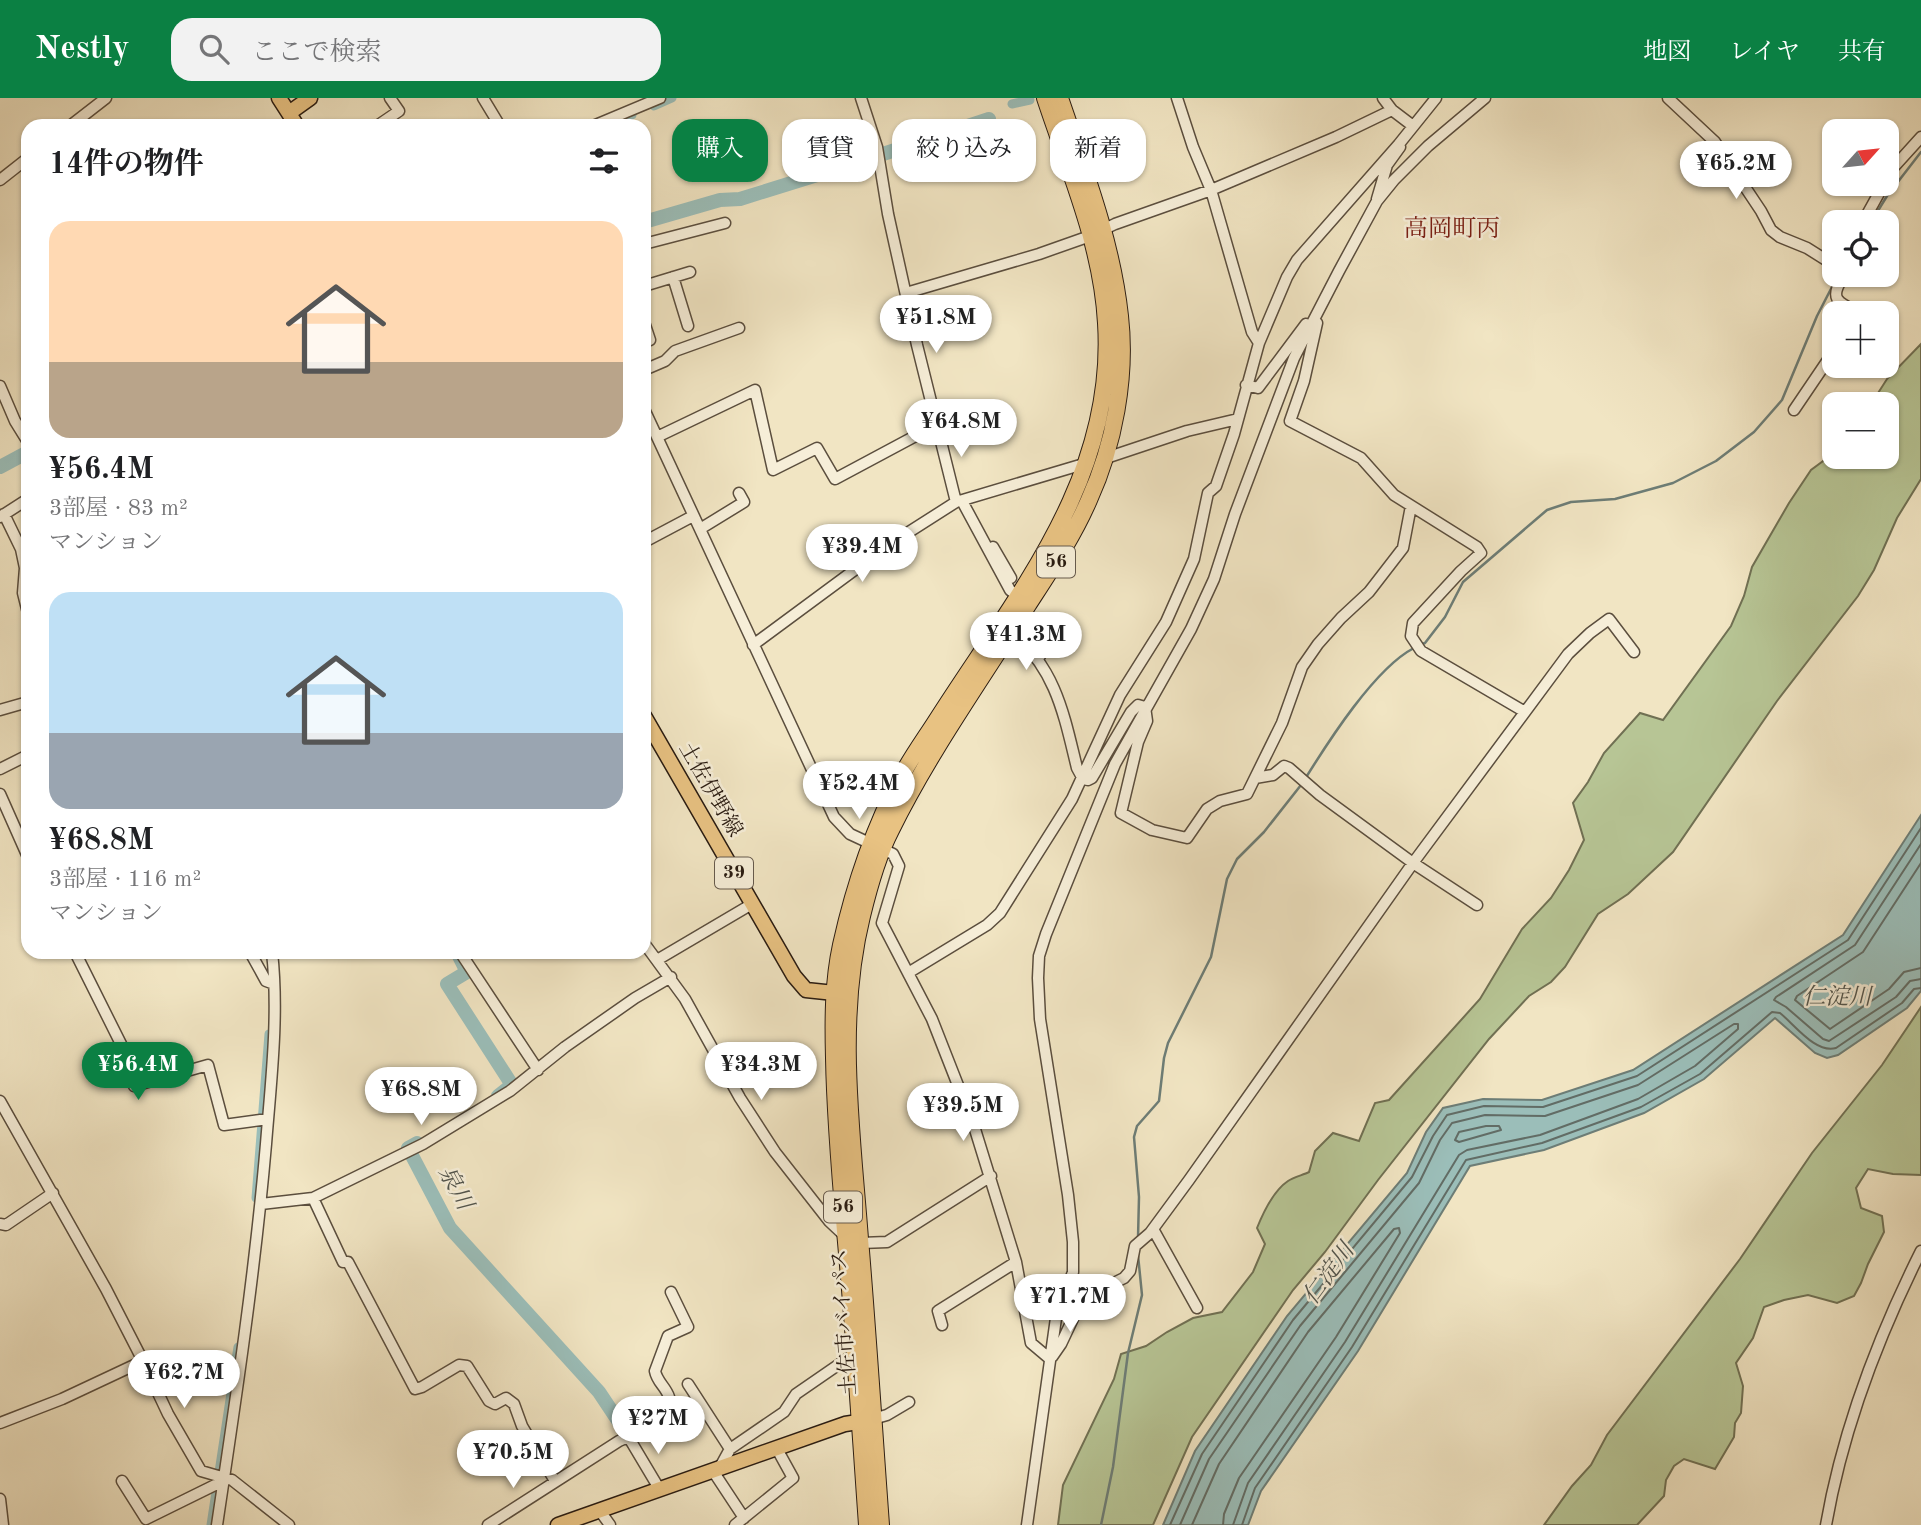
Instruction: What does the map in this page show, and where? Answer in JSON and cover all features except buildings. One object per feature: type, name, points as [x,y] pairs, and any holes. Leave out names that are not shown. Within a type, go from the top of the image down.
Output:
[{"type":"highway","name":"土佐市バイパス","points":[[1045,98],[1096,232]]},
{"type":"highway","name":"土佐市バイパス","points":[[877,845],[917,781],[1020,632],[1090,499],[1103,402],[1106,322],[1096,232],[1060,98]]},
{"type":"highway","name":"土佐市バイパス","points":[[881,1525],[854,1354],[835,1093],[843,937],[903,773],[1053,538],[1096,461]]},
{"type":"highway","name":"土佐市バイパス","points":[[842,993],[861,1243],[867,1525]]},
{"type":"main road","points":[[279,98],[293,119]]},
{"type":"main road","points":[[289,113],[310,98]]},
{"type":"main road","name":"土佐伊野線","points":[[651,728],[802,986],[812,992],[842,993]]},
{"type":"main road","points":[[558,1525],[866,1420]]},
{"type":"street","points":[[387,119],[399,111],[390,98]]},
{"type":"street","points":[[483,98],[496,119]]},
{"type":"street","points":[[610,119],[660,98]]},
{"type":"street","points":[[861,98],[883,173],[888,214],[936,425],[959,501],[1010,590],[1017,596]]},
{"type":"street","points":[[1178,98],[1192,147],[1211,190],[1248,320],[1259,343]]},
{"type":"street","points":[[1383,98],[1392,110],[1413,126]]},
{"type":"street","points":[[908,973],[987,925],[1000,913],[1083,779],[1120,695],[1166,622],[1194,559],[1208,493],[1216,486],[1259,343],[1287,277],[1297,261],[1436,98]]},
{"type":"street","points":[[1027,1525],[1056,1318],[1073,1272],[1073,1242],[1061,1143],[1040,1019],[1039,956],[1115,764],[1191,629],[1214,579],[1235,514],[1285,383],[1315,318],[1377,201],[1428,146],[1485,98]]},
{"type":"street","points":[[1668,98],[1715,142],[1771,230],[1822,257]]},
{"type":"street","points":[[78,119],[101,100]]},
{"type":"street","points":[[905,293],[1039,254],[1211,190],[1392,110]]},
{"type":"street","points":[[1899,161],[1921,137]]},
{"type":"street","points":[[1377,201],[1387,165],[1401,147],[1399,144]]},
{"type":"street","points":[[0,180],[21,164]]},
{"type":"street","points":[[651,242],[725,223]]},
{"type":"street","points":[[651,284],[690,272]]},
{"type":"street","points":[[673,277],[688,326]]},
{"type":"street","points":[[1246,385],[1258,388],[1310,320],[1315,318]]},
{"type":"street","points":[[1315,318],[1317,324],[1307,370],[1290,421],[1361,458],[1394,495],[1477,547],[1481,553],[1413,622],[1410,636],[1418,647],[1525,712]]},
{"type":"street","points":[[651,367],[665,361],[675,351],[739,328]]},
{"type":"street","points":[[1794,410],[1822,369]]},
{"type":"street","points":[[0,386],[21,430]]},
{"type":"street","points":[[657,436],[755,390],[773,470],[817,448],[835,480],[936,425]]},
{"type":"street","points":[[753,645],[887,546],[959,501],[1187,431],[1238,419]]},
{"type":"street","points":[[651,424],[834,817],[850,834],[893,854],[900,866],[882,923],[932,1019],[991,1176],[1016,1262],[1031,1343],[1051,1359]]},
{"type":"street","points":[[700,529],[744,502],[739,493]]},
{"type":"street","points":[[21,503],[2,515],[21,550]]},
{"type":"street","points":[[1145,707],[1147,721],[1138,741],[1121,813],[1152,830],[1186,838],[1207,809],[1220,801],[1247,794],[1282,723],[1302,667],[1318,644],[1369,592],[1403,548],[1411,506]]},
{"type":"street","points":[[651,538],[693,516]]},
{"type":"street","points":[[974,527],[1001,559],[1011,579]]},
{"type":"street","points":[[1051,1359],[1078,1308],[1088,1296],[1124,1278],[1130,1271],[1138,1243],[1153,1229],[1413,863],[1568,654],[1609,619],[1633,652]]},
{"type":"street","points":[[1020,632],[1054,675],[1077,768],[1083,779]]},
{"type":"street","points":[[1020,632],[1021,639],[1056,689]]},
{"type":"street","points":[[0,710],[21,704]]},
{"type":"street","points":[[1083,779],[1092,778],[1131,712],[1138,705],[1145,707]]},
{"type":"street","points":[[0,769],[21,758]]},
{"type":"street","points":[[1255,778],[1264,778],[1284,766],[1289,768],[1320,795],[1413,863],[1477,905]]},
{"type":"street","points":[[0,794],[21,841]]},
{"type":"street","points":[[657,960],[752,904]]},
{"type":"street","points":[[651,952],[671,977],[740,1098],[775,1152],[829,1221],[845,1236],[861,1243],[887,1242],[991,1176]]},
{"type":"street","points":[[78,959],[122,1046],[134,1086],[208,1065],[224,1125],[263,1120]]},
{"type":"street","points":[[255,959],[270,983]]},
{"type":"street","points":[[217,1525],[220,1479],[253,1281],[261,1204],[263,1120],[275,1014],[270,983],[272,959]]},
{"type":"street","points":[[464,959],[538,1070]]},
{"type":"street","points":[[261,1204],[313,1198],[423,1144],[510,1091],[584,1034],[671,977]]},
{"type":"street","points":[[0,1101],[54,1193],[71,1231],[106,1289],[168,1414],[201,1471],[220,1479],[289,1525]]},
{"type":"street","points":[[0,1224],[6,1225],[54,1193]]},
{"type":"street","points":[[313,1198],[343,1262],[348,1262],[415,1389],[459,1365],[467,1366],[489,1401],[495,1404],[506,1398],[514,1404],[522,1426],[555,1481]]},
{"type":"street","points":[[1153,1229],[1197,1308]]},
{"type":"street","points":[[1826,1525],[1834,1479],[1859,1391],[1892,1309],[1921,1251]]},
{"type":"street","points":[[942,1325],[938,1311],[1016,1262]]},
{"type":"street","points":[[488,1525],[629,1437],[663,1412],[669,1403],[668,1394],[656,1378],[655,1371],[668,1336],[688,1327],[671,1292]]},
{"type":"street","points":[[1016,1325],[1024,1310]]},
{"type":"street","points":[[777,1449],[793,1478],[740,1522],[716,1470],[730,1449],[784,1412],[796,1394],[854,1354]]},
{"type":"street","points":[[0,1423],[62,1399],[144,1361]]},
{"type":"street","points":[[688,1384],[730,1449]]},
{"type":"street","points":[[866,1420],[887,1415],[909,1402]]},
{"type":"street","points":[[629,1437],[660,1490]]},
{"type":"street","points":[[122,1481],[145,1519],[220,1479]]},
{"type":"street","points":[[0,1499],[3,1525]]},
{"type":"street","points":[[600,1511],[610,1525]]},
{"type":"green space","points":[[1921,344],[1921,479],[1897,518],[1874,570],[1858,596],[1777,701],[1673,852],[1628,894],[1598,914],[1565,967],[1551,982],[1529,996],[1489,1039],[1293,1290],[1192,1437],[1153,1525],[1058,1525],[1063,1485],[1114,1379],[1121,1354],[1146,1346],[1193,1318],[1222,1312],[1253,1272],[1265,1244],[1257,1228],[1273,1196],[1290,1180],[1309,1172],[1315,1151],[1333,1133],[1359,1141],[1375,1103],[1389,1100],[1480,999],[1522,929],[1551,898],[1569,870],[1584,840],[1573,803],[1604,753],[1640,713],[1663,720],[1731,626],[1744,596],[1752,567],[1811,470],[1822,462],[1822,469],[1899,469],[1899,392],[1879,392],[1888,378],[1899,378],[1899,367]]},
{"type":"green space","points":[[1921,1007],[1921,1175],[1893,1174],[1868,1169],[1856,1188],[1861,1208],[1882,1216],[1884,1232],[1854,1296],[1837,1303],[1808,1295],[1764,1307],[1753,1338],[1736,1363],[1743,1386],[1741,1413],[1735,1423],[1734,1437],[1715,1469],[1684,1459],[1674,1466],[1666,1480],[1664,1496],[1637,1525],[1544,1525],[1591,1465],[1607,1435],[1740,1259],[1812,1153],[1882,1065]]},
{"type":"water","name":"仁淀川","points":[[1921,815],[1921,991],[1907,1008],[1838,1055],[1827,1058],[1815,1053],[1775,1018],[1704,1079],[1644,1113],[1544,1150],[1470,1166],[1358,1351],[1261,1491],[1248,1525],[1163,1525],[1195,1451],[1287,1316],[1407,1173],[1426,1132],[1443,1108],[1483,1099],[1542,1100],[1633,1070],[1843,935]]},
{"type":"waterway","points":[[654,106],[672,98]]},
{"type":"waterway","points":[[1012,104],[1030,100]]},
{"type":"waterway","points":[[623,119],[632,115]]},
{"type":"waterway","points":[[883,154],[892,151]]},
{"type":"waterway","points":[[1878,210],[1921,152]]},
{"type":"waterway","points":[[651,220],[720,200],[740,199],[795,182]]},
{"type":"waterway","points":[[1419,645],[1425,643],[1445,617],[1463,582],[1547,510],[1571,502],[1615,499],[1673,483],[1716,461],[1754,432],[1782,400],[1832,287]]},
{"type":"waterway","points":[[0,467],[21,456]]},
{"type":"waterway","points":[[1305,779],[1368,688],[1399,658],[1414,648]]},
{"type":"waterway","points":[[1138,1238],[1139,1197],[1134,1137],[1137,1126],[1159,1101],[1168,1043],[1211,957],[1227,879],[1237,859],[1264,832],[1301,785]]},
{"type":"waterway","name":"泉川","points":[[460,959],[467,972],[447,984],[512,1085],[498,1096]]},
{"type":"waterway","points":[[256,1198],[269,1034]]},
{"type":"waterway","name":"泉川","points":[[417,1143],[408,1148],[450,1228],[599,1392],[627,1434]]},
{"type":"waterway","points":[[1101,1525],[1113,1467],[1128,1353],[1142,1295],[1138,1255]]},
{"type":"waterway","points":[[211,1525],[238,1347]]},
{"type":"district","name":"高岡町丙","points":[[1452,230]]}]
